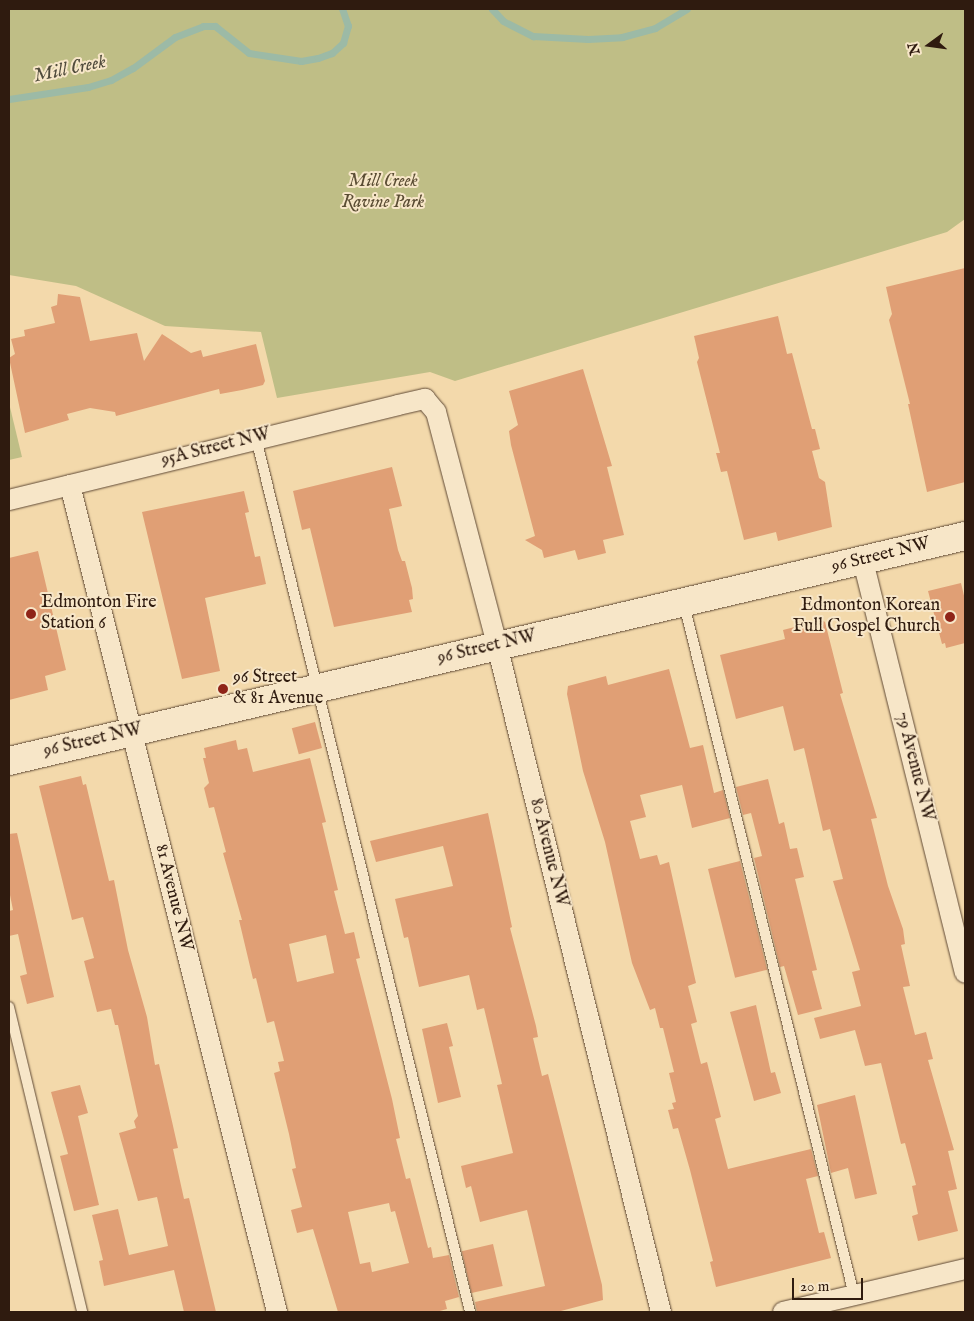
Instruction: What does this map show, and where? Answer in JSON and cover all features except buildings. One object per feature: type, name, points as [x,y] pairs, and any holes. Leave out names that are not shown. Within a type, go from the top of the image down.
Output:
[{"type":"street","name":"95A Street NW","points":[[9,500],[256,438],[425,399]]},
{"type":"street","name":"80 Avenue NW","points":[[425,399],[436,412],[442,430],[497,645],[661,1312]]},
{"type":"street","name":"81 Avenue NW","points":[[70,485],[277,1312]]},
{"type":"street","name":"96 Street NW","points":[[9,761],[965,536]]},
{"type":"street","name":"79 Avenue NW","points":[[863,561],[965,973]]},
{"type":"street","points":[[783,1312],[965,1269]]},
{"type":"lane","points":[[256,438],[470,1312]]},
{"type":"lane","points":[[684,603],[854,1295]]},
{"type":"lane","points":[[9,1007],[82,1312]]},
{"type":"green space","name":"Mill Creek Ravine Park","points":[[9,9],[965,9],[965,219],[947,232],[455,381],[430,372],[277,398],[261,332],[165,326],[76,286],[9,275]]},
{"type":"green space","points":[[9,403],[22,457],[9,460]]},
{"type":"waterway","name":"Mill Creek","points":[[9,99],[88,87],[111,80],[133,68],[175,37],[203,26],[215,26],[249,53],[301,61],[318,58],[332,53],[343,43],[348,26],[342,9]]},
{"type":"waterway","name":"Mill Creek","points":[[492,9],[503,21],[533,36],[588,39],[622,37],[655,28],[687,9]]},
{"type":"place","name":"Edmonton Fire Station 6","points":[[31,614]]},
{"type":"place","name":"Edmonton Korean Full Gospel Church","points":[[950,617]]},
{"type":"place","name":"96 Street & 81 Avenue","points":[[223,689]]}]
